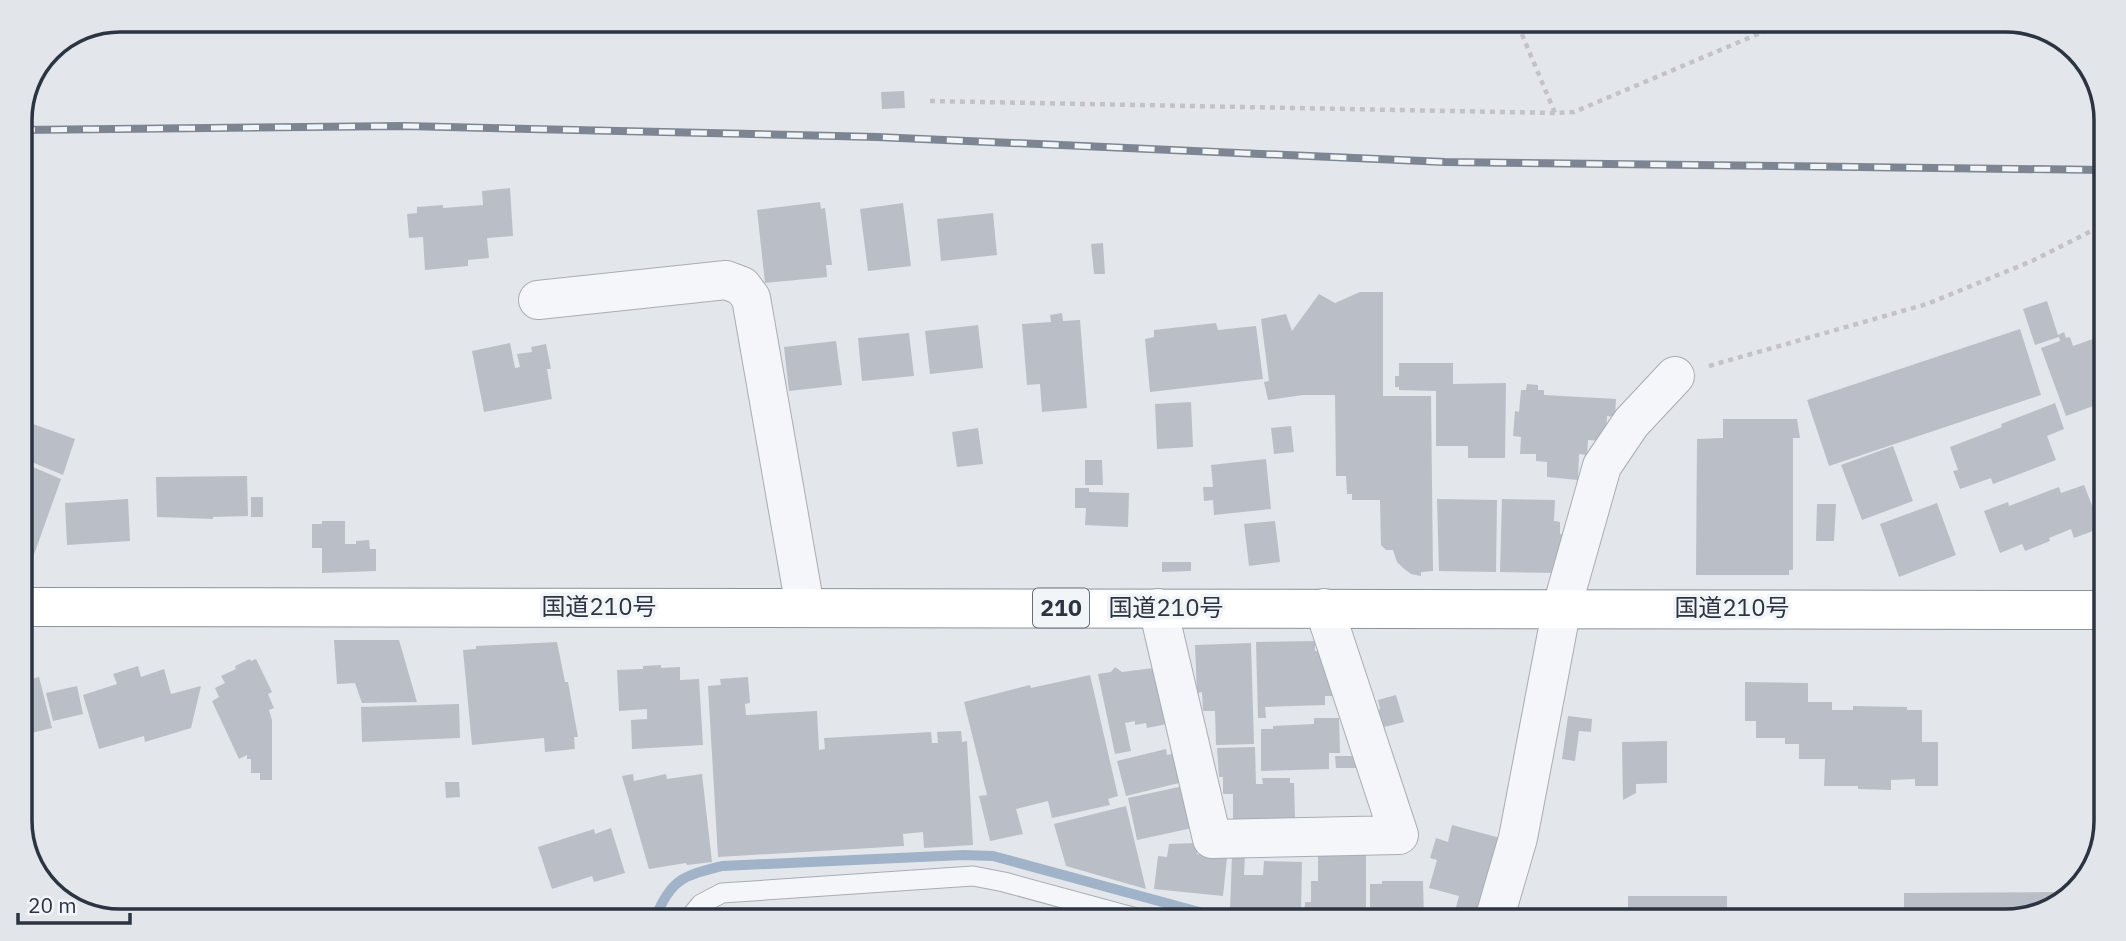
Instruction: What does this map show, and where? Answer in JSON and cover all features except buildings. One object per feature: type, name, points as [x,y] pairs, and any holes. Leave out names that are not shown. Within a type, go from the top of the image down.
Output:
[{"type":"highway","name":"国道210号","points":[[32,607],[1562,607],[2094,610]]},
{"type":"street","points":[[538,300],[726,280],[742,286],[751,298],[805,607]]},
{"type":"street","points":[[1497,909],[1518,838],[1562,607],[1602,466],[1631,423],[1675,376]]},
{"type":"street","points":[[1158,608],[1212,839],[1399,835],[1324,608]]},
{"type":"lane","points":[[697,909],[722,892],[973,876],[1103,909]]},
{"type":"path","points":[[1521,32],[1555,113]]},
{"type":"path","points":[[930,101],[1574,112],[1763,32]]},
{"type":"path","points":[[1675,376],[1927,304],[2032,261],[2094,230]]},
{"type":"waterway","points":[[659,909],[681,880],[722,866],[963,855],[993,856],[1188,909]]},
{"type":"railway","points":[[32,130],[405,126],[877,137],[1445,162],[2094,170]]}]
